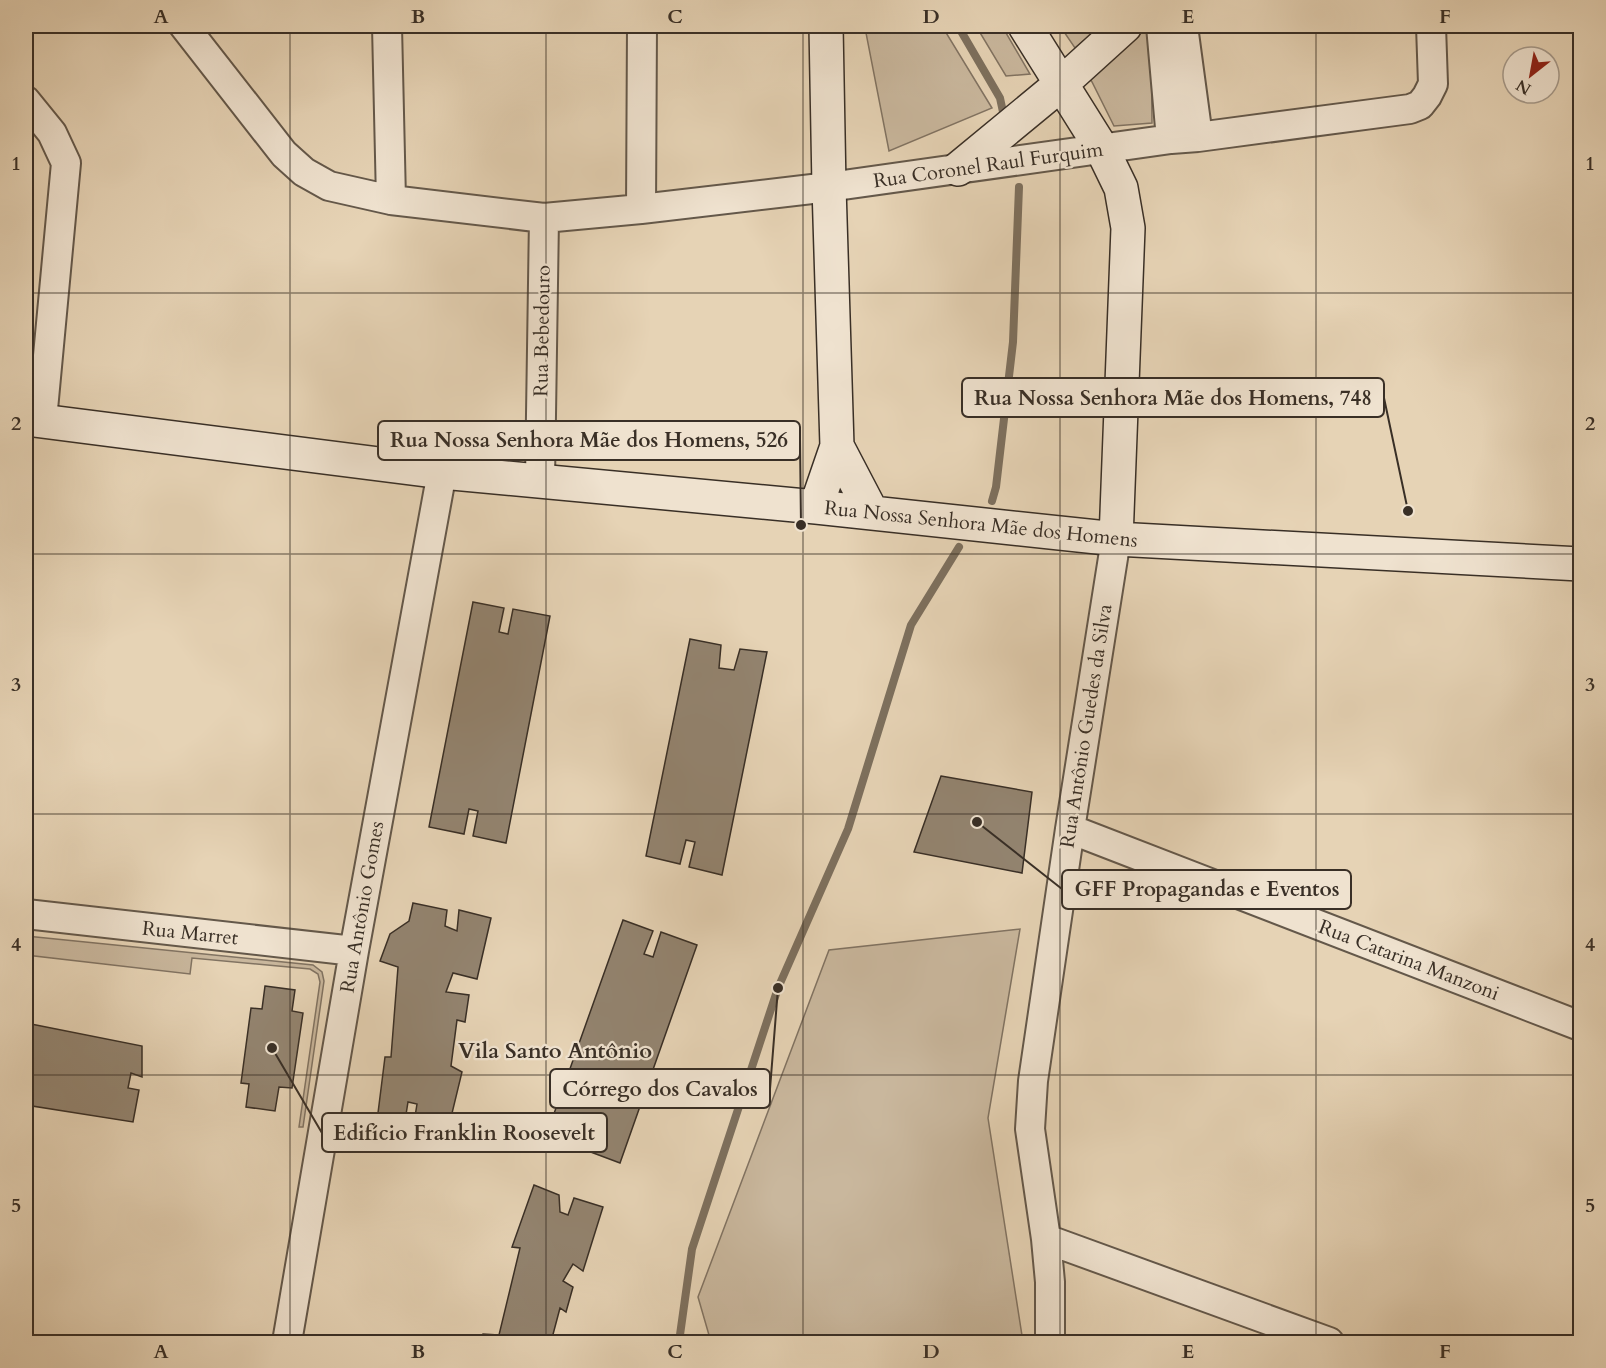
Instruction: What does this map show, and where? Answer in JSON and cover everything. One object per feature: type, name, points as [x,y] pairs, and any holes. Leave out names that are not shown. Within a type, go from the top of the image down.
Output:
[{"type":"street","name":"Rua Coronel Raul Furquim","points":[[183,26],[284,154],[304,172],[329,186],[391,200],[544,218],[829,187],[1410,109],[1420,105],[1432,84],[1431,26]]},
{"type":"street","points":[[387,26],[391,200]]},
{"type":"street","points":[[641,209],[642,26]]},
{"type":"street","points":[[816,507],[837,446],[826,26]]},
{"type":"street","points":[[1025,26],[1102,149],[1121,188],[1128,228],[1116,539]]},
{"type":"street","points":[[958,170],[1061,84],[1125,26]]},
{"type":"street","points":[[1161,26],[1185,138]]},
{"type":"street","points":[[1183,26],[1185,138]]},
{"type":"street","points":[[26,101],[52,133],[66,163],[34,420]]},
{"type":"street","name":"Rua Bebedouro","points":[[540,480],[544,218]]},
{"type":"street","name":"Rua Nossa Senhora Mãe dos Homens","points":[[34,420],[442,472],[816,507],[1116,539],[1581,564]]},
{"type":"street","points":[[837,446],[872,513]]},
{"type":"street","name":"Rua Antônio Gomes","points":[[288,1342],[354,951],[442,472]]},
{"type":"street","name":"Rua Antônio Guedes da Silva","points":[[1050,1342],[1050,1282],[1046,1239],[1030,1130],[1033,1081],[1116,539]]},
{"type":"street","name":"Rua Catarina Manzoni","points":[[1070,829],[1581,1026]]},
{"type":"street","name":"Rua Marret","points":[[26,914],[354,951]]},
{"type":"street","points":[[1046,1239],[1329,1342]]},
{"type":"street","points":[[1050,1282],[1084,1267],[1116,1264]]},
{"type":"shaded area","points":[[866,26],[942,26],[992,108],[889,151]]},
{"type":"shaded area","points":[[976,26],[1002,26],[1030,74],[1006,76]]},
{"type":"shaded area","points":[[1060,26],[1102,26],[1075,48]]},
{"type":"shaded area","points":[[1146,26],[1151,26],[1152,123],[1114,126],[1087,75]]},
{"type":"shaded area","points":[[1020,929],[988,1118],[1023,1342],[711,1342],[698,1297],[829,950]]},
{"type":"shaded area","points":[[26,936],[313,965],[322,972],[324,981],[303,1127],[299,1127],[320,982],[318,974],[310,969],[192,958],[190,974],[26,955]]},
{"type":"building","points":[[473,602],[504,608],[499,632],[508,634],[513,609],[550,616],[506,843],[473,836],[478,811],[469,809],[464,834],[429,827]]},
{"type":"building","points":[[690,639],[721,645],[719,668],[734,670],[740,649],[767,652],[722,875],[689,867],[695,842],[686,840],[680,864],[646,856]]},
{"type":"building","points":[[941,776],[1032,792],[1022,873],[914,852]]},
{"type":"building","points":[[413,903],[447,910],[445,926],[457,931],[459,910],[491,918],[477,979],[453,973],[446,992],[469,995],[465,1022],[457,1020],[451,1066],[462,1072],[447,1134],[413,1129],[417,1104],[408,1102],[404,1127],[377,1121],[385,1057],[391,1057],[398,967],[380,961],[390,934],[409,921]]},
{"type":"building","points":[[623,920],[653,931],[644,954],[653,957],[661,932],[697,945],[620,1163],[588,1151],[596,1127],[588,1124],[580,1148],[546,1136]]},
{"type":"building","points":[[265,986],[295,990],[292,1011],[303,1013],[292,1088],[279,1087],[275,1111],[246,1107],[249,1084],[241,1083],[251,1008],[262,1009]]},
{"type":"building","points":[[26,1023],[142,1046],[142,1077],[131,1073],[128,1088],[139,1090],[133,1122],[26,1105]]},
{"type":"building","points":[[534,1185],[559,1195],[560,1212],[568,1215],[574,1198],[603,1207],[583,1271],[573,1264],[563,1281],[573,1287],[566,1312],[560,1308],[551,1342],[481,1342],[483,1334],[499,1335],[520,1248],[512,1247]]},
{"type":"waterway","points":[[958,26],[1000,98],[1003,112]]},
{"type":"waterway","points":[[992,501],[996,487],[1013,342],[1019,187]]},
{"type":"waterway","points":[[679,1342],[692,1249],[778,988],[848,829],[911,625],[959,547]]},
{"type":"place","name":"Rua Nossa Senhora Mãe dos Homens, 748","points":[[1408,511]]},
{"type":"place","name":"Rua Nossa Senhora Mãe dos Homens, 526","points":[[801,525]]},
{"type":"place","name":"GFF Propagandas e Eventos","points":[[977,822]]},
{"type":"place","name":"Córrego dos Cavalos","points":[[778,988]]},
{"type":"place","name":"Edifício Franklin Roosevelt","points":[[272,1048]]},
{"type":"district","name":"Vila Santo Antônio","points":[[555,1051]]}]
